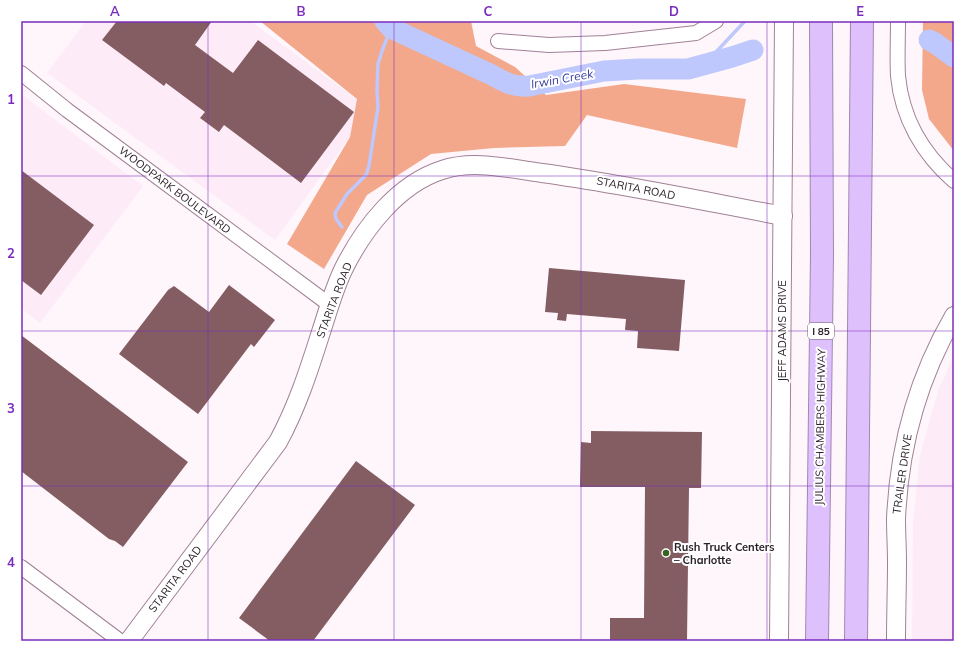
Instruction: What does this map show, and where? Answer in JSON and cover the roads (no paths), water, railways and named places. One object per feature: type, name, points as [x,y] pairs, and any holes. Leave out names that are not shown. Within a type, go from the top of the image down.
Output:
[{"type":"highway","name":"JULIUS CHAMBERS HIGHWAY","points":[[817,641],[822,255],[821,21]]},
{"type":"highway","points":[[856,641],[862,21]]},
{"type":"street","points":[[498,41],[549,45],[605,43],[696,33],[716,21]]},
{"type":"street","name":"JEFF ADAMS DRIVE","points":[[779,641],[784,21]]},
{"type":"street","points":[[898,21],[898,77],[906,112],[921,144],[938,166],[954,181]]},
{"type":"street","name":"WOODPARK BOULEVARD","points":[[21,73],[67,110],[330,305]]},
{"type":"street","name":"STARITA ROAD","points":[[129,641],[278,442],[294,409],[344,269],[356,247],[386,207],[404,190],[422,178],[449,168],[468,165],[487,165],[598,181],[782,216]]},
{"type":"street","name":"TRAILER DRIVE","points":[[896,641],[896,519],[907,434],[927,369],[954,316]]},
{"type":"street","points":[[21,567],[120,641]]},
{"type":"waterway","name":"Irwin Creek","points":[[385,21],[391,28],[506,82],[518,86],[529,86],[604,71],[688,69],[753,50]]},
{"type":"waterway","points":[[703,66],[745,21]]},
{"type":"waterway","points":[[342,227],[336,219],[335,213],[347,194],[366,175],[369,166],[378,107],[378,64],[391,28]]},
{"type":"waterway","name":"Irwin Creek","points":[[929,40],[954,57]]},
{"type":"place","name":"Rush Truck Centers – Charlotte","points":[[666,553]]}]
